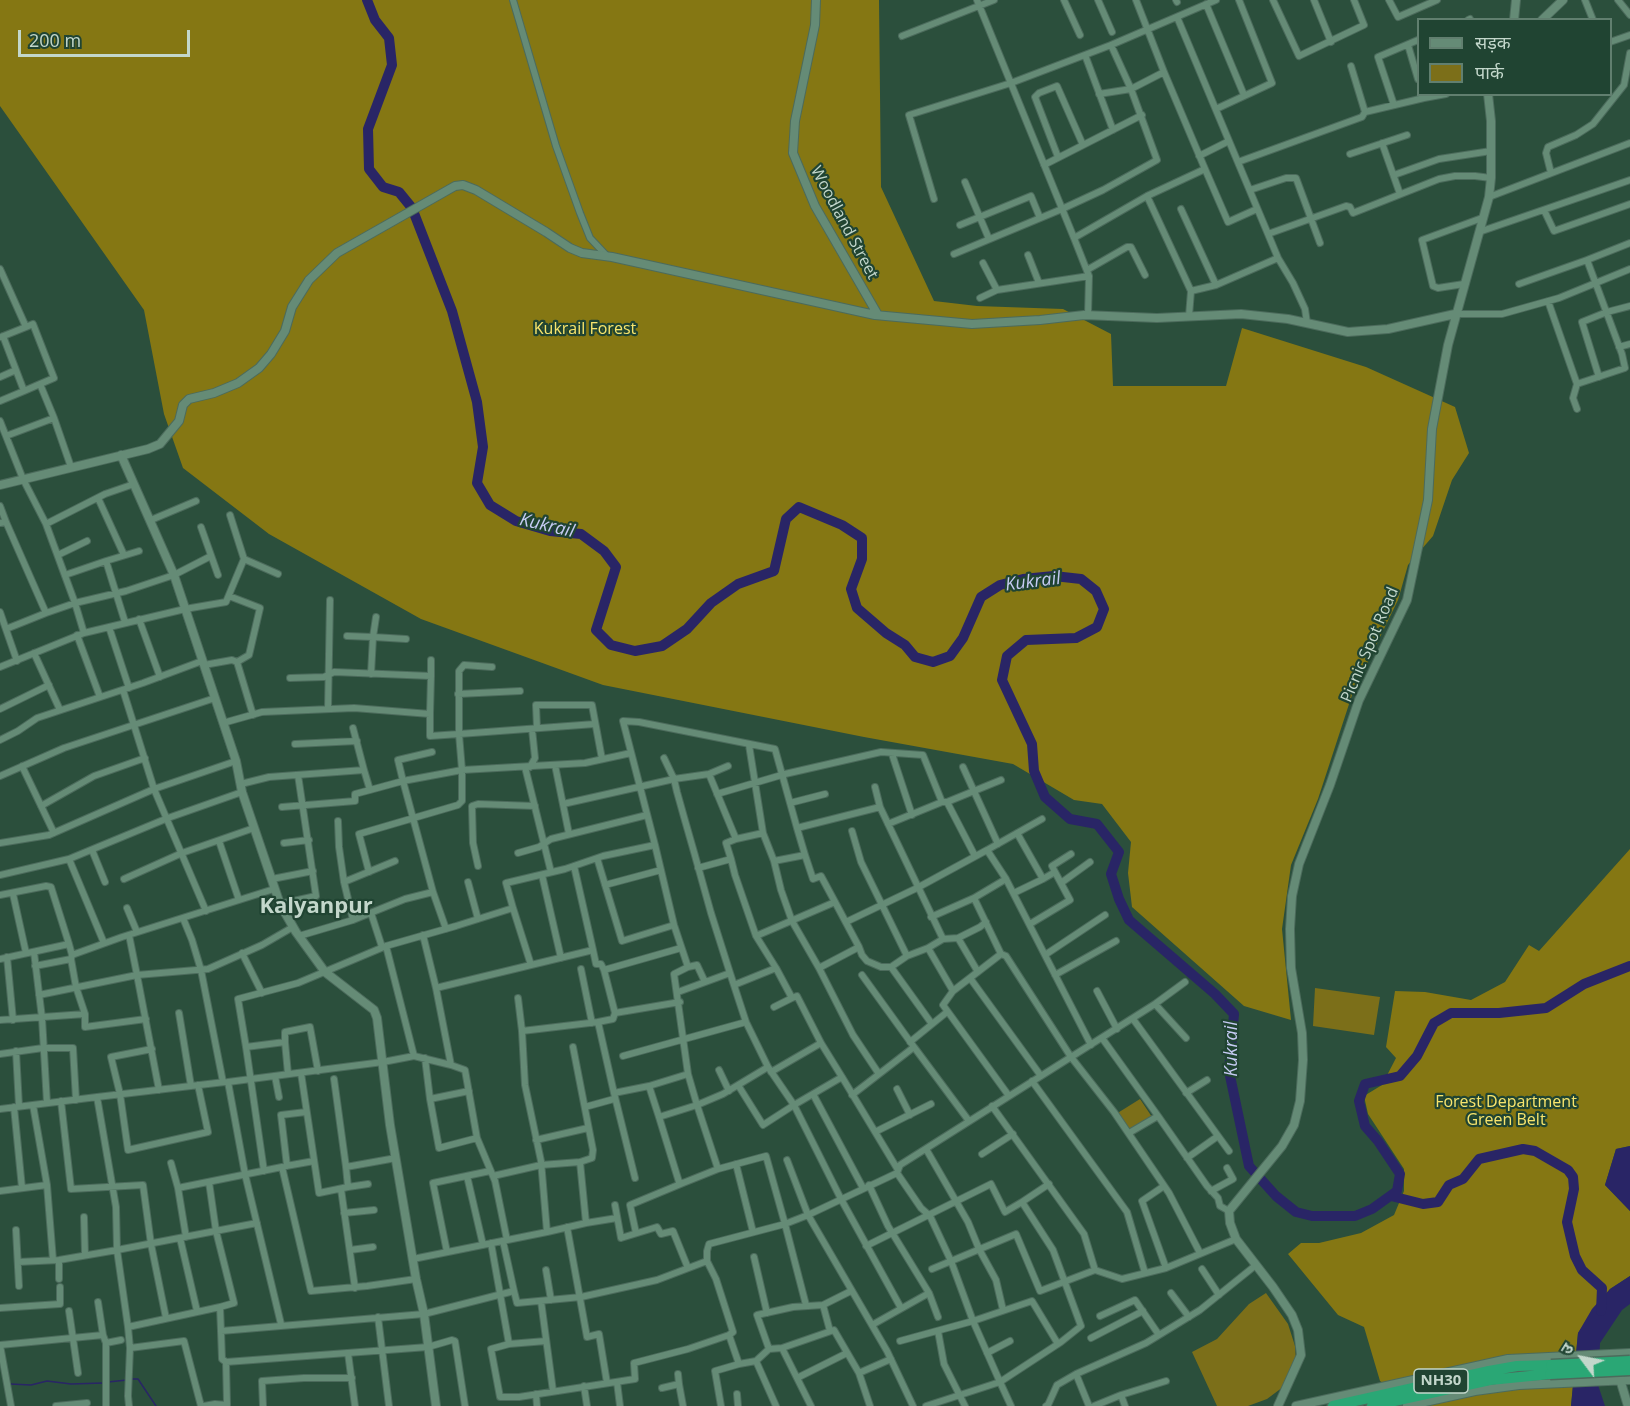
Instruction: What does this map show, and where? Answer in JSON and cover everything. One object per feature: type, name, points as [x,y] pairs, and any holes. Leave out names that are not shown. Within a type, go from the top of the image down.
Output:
[{"type":"highway","name":"NH30","points":[[1372,1406],[1490,1380],[1550,1370],[1630,1361]]},
{"type":"highway","name":"NH30","points":[[1333,1406],[1517,1366],[1550,1370],[1630,1370]]},
{"type":"street","points":[[513,0],[556,146],[580,213],[591,238],[608,257]]},
{"type":"street","name":"Woodland Street","points":[[816,0],[815,26],[795,122],[793,153],[815,206],[878,315]]},
{"type":"street","points":[[902,36],[978,3],[994,0]]},
{"type":"street","points":[[1064,0],[1080,35]]},
{"type":"street","points":[[1098,0],[1112,32]]},
{"type":"street","points":[[1136,0],[1146,29],[1228,222],[1257,209]]},
{"type":"street","points":[[934,199],[909,114],[1011,83],[1111,45],[1216,0]]},
{"type":"street","points":[[1216,109],[1272,83],[1239,0]]},
{"type":"street","points":[[1273,0],[1299,56],[1364,25],[1353,0]]},
{"type":"street","points":[[1314,0],[1330,42]]},
{"type":"street","points":[[1389,0],[1398,17],[1427,2],[1437,0]]},
{"type":"street","points":[[1514,18],[1516,0]]},
{"type":"street","points":[[1543,18],[1563,0]]},
{"type":"street","points":[[1585,0],[1592,18]]},
{"type":"street","points":[[1618,0],[1630,15]]},
{"type":"street","points":[[978,3],[1088,273],[1088,315]]},
{"type":"street","points":[[1206,4],[1244,95]]},
{"type":"street","points":[[1177,17],[1278,258],[1305,309],[1307,323]]},
{"type":"street","points":[[1612,42],[1630,35]]},
{"type":"street","points":[[1395,105],[1378,57],[1417,41]]},
{"type":"street","points":[[954,254],[1062,209],[1103,190],[1157,160],[1142,115],[1111,45]]},
{"type":"street","points":[[1408,45],[1417,73]]},
{"type":"street","points":[[1551,173],[1546,153],[1548,147],[1576,135],[1593,124],[1627,87],[1630,53]]},
{"type":"street","points":[[1085,55],[1113,130]]},
{"type":"street","points":[[1351,66],[1365,112]]},
{"type":"street","points":[[1099,94],[1131,89],[1164,72]]},
{"type":"street","points":[[1058,157],[1035,97],[1039,93],[1058,86],[1083,146]]},
{"type":"street","points":[[1238,162],[1362,117],[1365,112],[1424,96]]},
{"type":"street","name":"Picnic Spot Road","points":[[1229,1211],[1282,1146],[1294,1125],[1300,1101],[1304,1060],[1291,968],[1292,896],[1297,875],[1359,700],[1407,600],[1428,500],[1432,429],[1455,314],[1489,197],[1491,121],[1488,96]]},
{"type":"street","points":[[1044,165],[1142,115]]},
{"type":"street","points":[[1350,154],[1407,135]]},
{"type":"street","points":[[1199,156],[1229,141]]},
{"type":"street","points":[[1382,143],[1400,194]]},
{"type":"street","points":[[1489,197],[1630,143]]},
{"type":"street","points":[[1394,176],[1439,159],[1491,151]]},
{"type":"street","points":[[1074,238],[1147,196],[1205,169]]},
{"type":"street","points":[[1268,234],[1346,206],[1350,207],[1353,213],[1439,179],[1455,176],[1491,178]]},
{"type":"street","points":[[1250,190],[1293,177],[1299,185],[1320,243]]},
{"type":"street","points":[[1479,232],[1630,180]]},
{"type":"street","points":[[965,182],[989,239]]},
{"type":"street","points":[[0,484],[148,449],[160,444],[179,421],[183,405],[189,399],[214,393],[238,383],[260,368],[285,331],[292,307],[309,280],[338,253],[455,186],[476,190],[570,249],[582,253],[878,315],[972,324],[1088,315],[1157,318],[1241,314],[1307,323],[1348,332],[1388,329],[1455,314],[1502,314],[1548,302],[1630,269]]},
{"type":"street","points":[[960,225],[1030,196],[1040,218]]},
{"type":"street","points":[[1147,196],[1191,291],[1189,316]]},
{"type":"street","points":[[1544,210],[1554,231],[1630,204]]},
{"type":"street","points":[[1181,209],[1216,285]]},
{"type":"street","points":[[1464,284],[1437,288],[1433,286],[1422,240],[1482,218]]},
{"type":"street","points":[[1519,284],[1630,243]]},
{"type":"street","points":[[980,298],[997,290],[1088,273],[1127,247],[1131,247],[1145,275]]},
{"type":"street","points":[[1028,255],[1039,283]]},
{"type":"street","points":[[1191,291],[1216,285],[1278,258]]},
{"type":"street","points":[[1576,384],[1625,368],[1587,260]]},
{"type":"street","points":[[983,262],[997,290]]},
{"type":"street","points":[[0,269],[26,327]]},
{"type":"street","points":[[1548,302],[1576,384],[1573,398],[1577,409]]},
{"type":"street","points":[[1599,377],[1582,322],[1630,306]]},
{"type":"street","points":[[0,401],[24,391],[54,378],[33,324],[2,337],[24,391]]},
{"type":"street","points":[[1619,346],[1630,344]]},
{"type":"street","points":[[0,377],[16,370]]},
{"type":"street","points":[[40,384],[71,467]]},
{"type":"street","points":[[6,436],[54,418]]},
{"type":"street","points":[[0,422],[58,555],[75,603],[81,634],[100,697]]},
{"type":"street","points":[[121,455],[174,575],[236,761],[254,828],[279,904],[325,972],[374,1010],[377,1018],[396,1158],[424,1314],[436,1406]]},
{"type":"street","points":[[46,524],[98,498],[134,484]]},
{"type":"street","points":[[98,498],[124,555]]},
{"type":"street","points":[[151,520],[196,501]]},
{"type":"street","points":[[0,506],[3,523],[46,613]]},
{"type":"street","points":[[0,668],[81,634],[125,622],[226,602],[244,559],[230,515]]},
{"type":"street","points":[[201,527],[218,575]]},
{"type":"street","points":[[58,555],[87,541]]},
{"type":"street","points":[[65,575],[139,551]]},
{"type":"street","points":[[6,629],[75,603],[126,591],[174,575],[211,556]]},
{"type":"street","points":[[244,559],[278,573]]},
{"type":"street","points":[[106,561],[125,622]]},
{"type":"street","points":[[0,740],[37,718],[60,710],[203,663],[232,660],[237,662],[249,656],[260,608],[229,596]]},
{"type":"street","points":[[328,710],[330,600]]},
{"type":"street","points":[[0,612],[17,661]]},
{"type":"street","points":[[371,674],[376,617]]},
{"type":"street","points":[[139,619],[160,677]]},
{"type":"street","points":[[109,627],[154,789],[206,911]]},
{"type":"street","points":[[347,636],[406,639]]},
{"type":"street","points":[[34,653],[60,710]]},
{"type":"street","points":[[431,660],[430,736],[595,724]]},
{"type":"street","points":[[237,662],[253,715]]},
{"type":"street","points":[[369,872],[359,834],[458,805],[462,801],[459,672],[461,667],[469,665],[492,667]]},
{"type":"street","points":[[290,678],[324,677],[334,672],[431,676]]},
{"type":"street","points":[[0,709],[49,685]]},
{"type":"street","points":[[458,694],[520,691]]},
{"type":"street","points":[[0,776],[64,748],[215,698]]},
{"type":"street","points":[[551,872],[528,767],[535,758],[536,705],[591,705],[602,759]]},
{"type":"street","points":[[223,723],[262,712],[354,708],[430,714]]},
{"type":"street","points":[[688,968],[674,926],[623,722],[639,722],[775,749],[813,879],[822,876],[867,961],[881,967],[891,967],[907,956],[943,939],[958,938],[986,922]]},
{"type":"street","points":[[353,728],[370,790]]},
{"type":"street","points":[[295,744],[357,741]]},
{"type":"street","points":[[749,745],[764,833],[792,921],[853,1035],[879,1074]]},
{"type":"street","points":[[432,752],[398,760],[446,929]]},
{"type":"street","points":[[717,794],[782,774],[881,752],[923,755],[945,802],[975,856]]},
{"type":"street","points":[[282,807],[355,801],[355,794],[403,781],[462,770],[585,763],[631,753]]},
{"type":"street","points":[[891,754],[912,815]]},
{"type":"street","points":[[41,806],[93,776],[145,758]]},
{"type":"street","points":[[664,758],[674,779],[698,868],[746,1022],[770,1070],[794,1105],[866,1246],[902,1308]]},
{"type":"street","points":[[0,843],[54,833],[154,789],[236,761]]},
{"type":"street","points":[[555,765],[569,834]]},
{"type":"street","points":[[22,766],[54,833]]},
{"type":"street","points":[[563,804],[674,779],[709,774],[728,766]]},
{"type":"street","points":[[963,767],[998,844]]},
{"type":"street","points":[[0,875],[69,859],[269,777],[364,770]]},
{"type":"street","points":[[709,774],[736,839]]},
{"type":"street","points":[[279,904],[316,896],[298,775]]},
{"type":"street","points":[[888,824],[1001,780]]},
{"type":"street","points":[[874,787],[880,807],[943,939]]},
{"type":"street","points":[[790,803],[825,794]]},
{"type":"street","points":[[478,866],[473,843],[472,806],[478,804],[535,806]]},
{"type":"street","points":[[797,828],[880,807]]},
{"type":"street","points":[[518,853],[539,848],[550,839],[647,815]]},
{"type":"street","points":[[846,922],[917,888],[1042,819]]},
{"type":"street","points":[[338,822],[344,882],[353,920]]},
{"type":"street","points":[[124,879],[182,853],[254,828]]},
{"type":"street","points":[[852,831],[861,862],[907,956]]},
{"type":"street","points":[[764,833],[726,843],[756,936],[792,998]]},
{"type":"street","points":[[1017,833],[1042,879]]},
{"type":"street","points":[[284,843],[309,840]]},
{"type":"street","points":[[219,841],[239,900]]},
{"type":"street","points":[[531,965],[506,883],[655,845]]},
{"type":"street","points":[[92,850],[105,882]]},
{"type":"street","points":[[987,850],[1014,893],[1091,1045]]},
{"type":"street","points":[[1030,924],[1070,900],[1052,866],[1071,854]]},
{"type":"street","points":[[774,861],[805,855]]},
{"type":"street","points":[[597,858],[622,941],[674,926]]},
{"type":"street","points":[[69,859],[104,944]]},
{"type":"street","points":[[698,868],[731,859]]},
{"type":"street","points":[[344,882],[395,861]]},
{"type":"street","points":[[1061,883],[1090,862]]},
{"type":"street","points":[[522,1031],[612,1019],[615,1013],[604,970],[601,964],[596,964],[574,866]]},
{"type":"street","points":[[605,885],[661,870]]},
{"type":"street","points":[[272,879],[313,871]]},
{"type":"street","points":[[1014,893],[1055,872]]},
{"type":"street","points":[[542,874],[561,958]]},
{"type":"street","points":[[931,917],[974,898],[1006,879]]},
{"type":"street","points":[[468,882],[478,919]]},
{"type":"street","points":[[0,896],[51,886],[69,944],[76,987],[85,1014],[85,1027],[146,1019]]},
{"type":"street","points":[[35,966],[72,957],[137,932],[274,889]]},
{"type":"street","points":[[299,936],[353,920],[405,899],[434,892]]},
{"type":"street","points":[[13,894],[35,966],[42,1018],[47,1103]]},
{"type":"street","points":[[974,898],[1001,954],[1006,956],[1071,1058],[1129,1133],[1164,1186],[1200,1253]]},
{"type":"street","points":[[756,936],[835,902]]},
{"type":"street","points":[[127,908],[137,932]]},
{"type":"street","points":[[264,1170],[238,999],[298,982],[384,947],[513,908]]},
{"type":"street","points":[[371,913],[384,947],[414,1056]]},
{"type":"street","points":[[1045,955],[1105,915]]},
{"type":"street","points":[[183,918],[201,970],[245,1174],[281,1324]]},
{"type":"street","points":[[39,995],[137,975],[208,969],[293,927]]},
{"type":"street","points":[[129,935],[159,1090]]},
{"type":"street","points":[[423,935],[451,1065]]},
{"type":"street","points":[[958,938],[978,972]]},
{"type":"street","points":[[1055,975],[1116,942]]},
{"type":"street","points":[[13,1020],[3,958],[69,944]]},
{"type":"street","points":[[819,968],[859,947]]},
{"type":"street","points":[[604,970],[681,948]]},
{"type":"street","points":[[928,948],[953,992]]},
{"type":"street","points":[[436,988],[593,950]]},
{"type":"street","points":[[242,953],[262,993]]},
{"type":"street","points":[[1001,954],[953,992],[943,1005],[1009,1096]]},
{"type":"street","points":[[705,982],[697,965],[674,974],[680,1002],[688,1074],[718,1169]]},
{"type":"street","points":[[891,967],[932,1024]]},
{"type":"street","points":[[734,985],[776,968]]},
{"type":"street","points":[[581,969],[635,1178]]},
{"type":"street","points":[[678,992],[730,973]]},
{"type":"street","points":[[862,975],[969,1121]]},
{"type":"street","points":[[970,978],[1041,1076]]},
{"type":"street","points":[[546,1341],[509,1344],[491,1349],[500,1397],[636,1379],[634,1363],[688,1349],[729,1335],[734,1332],[716,1279],[707,1261],[710,1244],[785,1224],[898,1171],[900,1165],[1117,1029],[1185,982]]},
{"type":"street","points":[[1096,991],[1117,1029]]},
{"type":"street","points":[[774,1007],[796,996],[821,1043],[898,1171],[921,1208],[930,1216],[1011,1406]]},
{"type":"street","points":[[518,998],[525,1085],[541,1165],[547,1232]]},
{"type":"street","points":[[615,1013],[680,1002]]},
{"type":"street","points":[[1155,1004],[1186,1038]]},
{"type":"street","points":[[152,1049],[111,1057],[120,1094],[128,1150],[208,1132],[179,1012]]},
{"type":"street","points":[[852,1095],[879,1074],[947,1012]]},
{"type":"street","points":[[0,1020],[85,1014]]},
{"type":"street","points":[[1132,1019],[1229,1150]]},
{"type":"street","points":[[623,1056],[746,1022]]},
{"type":"street","points":[[288,1074],[285,1032],[310,1027],[318,1071]]},
{"type":"street","points":[[1102,1038],[1218,1198],[1220,1206],[1229,1211],[1230,1223],[1236,1239],[1292,1315],[1298,1330],[1301,1355],[1278,1406]]},
{"type":"street","points":[[246,1047],[285,1042]]},
{"type":"street","points":[[659,1117],[697,1106],[821,1043]]},
{"type":"street","points":[[447,1252],[433,1183],[541,1165],[580,1162],[589,1160],[593,1155],[573,1047]]},
{"type":"street","points":[[0,1054],[44,1048],[73,1048],[76,1100]]},
{"type":"street","points":[[16,1051],[16,1107],[22,1188]]},
{"type":"street","points":[[0,1108],[318,1071],[414,1056],[424,1058],[465,1070],[477,1138],[491,1173],[517,1303],[581,1297],[657,1280],[707,1261]]},
{"type":"street","points":[[424,1058],[439,1148],[477,1138]]},
{"type":"street","points":[[718,1070],[729,1091]]},
{"type":"street","points":[[301,1073],[319,1193],[368,1184]]},
{"type":"street","points":[[585,1107],[688,1074]]},
{"type":"street","points":[[275,1076],[279,1097]]},
{"type":"street","points":[[738,1086],[764,1125],[842,1077]]},
{"type":"street","points":[[334,1079],[348,1187]]},
{"type":"street","points":[[1186,1093],[1207,1080]]},
{"type":"street","points":[[1032,1081],[1127,1212],[1145,1273]]},
{"type":"street","points":[[649,1086],[679,1182],[683,1183]]},
{"type":"street","points":[[897,1089],[910,1115]]},
{"type":"street","points":[[430,1099],[469,1091]]},
{"type":"street","points":[[813,1094],[929,1293],[938,1317]]},
{"type":"street","points":[[97,1097],[116,1207],[117,1250],[130,1348],[129,1406]]},
{"type":"street","points":[[61,1101],[71,1189],[143,1185],[151,1244],[166,1318]]},
{"type":"street","points":[[875,1132],[931,1104]]},
{"type":"street","points":[[33,1105],[47,1185],[59,1279]]},
{"type":"street","points":[[992,1106],[1084,1234],[1095,1270]]},
{"type":"street","points":[[306,1112],[281,1115],[285,1167],[311,1292],[416,1279]]},
{"type":"street","points":[[1129,1133],[1158,1116]]},
{"type":"street","points":[[536,1140],[588,1128]]},
{"type":"street","points":[[982,1154],[1012,1134]]},
{"type":"street","points":[[1187,1158],[1218,1137]]},
{"type":"street","points":[[926,1149],[968,1222],[979,1249],[996,1280],[1004,1310]]},
{"type":"street","points":[[636,1233],[630,1205],[718,1169],[766,1156],[806,1305]]},
{"type":"street","points":[[346,1167],[396,1158]]},
{"type":"street","points":[[787,1160],[808,1215],[891,1359],[913,1406]]},
{"type":"street","points":[[178,1188],[314,1161]]},
{"type":"street","points":[[580,1162],[586,1222]]},
{"type":"street","points":[[171,1163],[178,1188],[183,1238],[197,1311]]},
{"type":"street","points":[[736,1164],[753,1232]]},
{"type":"street","points":[[1211,1191],[1233,1179],[1227,1168]]},
{"type":"street","points":[[467,1176],[483,1245]]},
{"type":"street","points":[[128,1327],[234,1303],[216,1231],[209,1182]]},
{"type":"street","points":[[866,1246],[991,1184],[1005,1212],[1049,1184]]},
{"type":"street","points":[[0,1191],[47,1185]]},
{"type":"street","points":[[1164,1186],[1142,1202],[1166,1268]]},
{"type":"street","points":[[341,1188],[355,1288]]},
{"type":"street","points":[[926,1406],[1000,1382],[1081,1326],[1053,1250],[1022,1202]]},
{"type":"street","points":[[615,1205],[621,1238],[657,1227],[661,1234],[673,1231],[688,1268]]},
{"type":"street","points":[[344,1213],[374,1210]]},
{"type":"street","points":[[84,1217],[86,1255]]},
{"type":"street","points":[[413,1259],[586,1222],[617,1218]]},
{"type":"street","points":[[18,1262],[56,1260],[257,1223]]},
{"type":"street","points":[[567,1227],[587,1337],[599,1334],[607,1383]]},
{"type":"street","points":[[16,1230],[19,1286]]},
{"type":"street","points":[[932,1269],[1016,1234],[1040,1291],[1095,1270],[1122,1279],[1166,1268],[1236,1239]]},
{"type":"street","points":[[491,1243],[509,1344]]},
{"type":"street","points":[[350,1250],[373,1247]]},
{"type":"street","points":[[754,1257],[768,1312]]},
{"type":"street","points":[[1046,1406],[1057,1385],[1076,1374],[1146,1343],[1188,1317],[1256,1265]]},
{"type":"street","points":[[1202,1269],[1219,1295]]},
{"type":"street","points":[[546,1270],[551,1300]]},
{"type":"street","points":[[0,1308],[60,1304],[60,1287]]},
{"type":"street","points":[[221,1330],[424,1314],[514,1291]]},
{"type":"street","points":[[769,1349],[757,1315],[806,1305],[823,1305],[851,1291]]},
{"type":"street","points":[[872,1325],[929,1293]]},
{"type":"street","points":[[1171,1293],[1188,1317]]},
{"type":"street","points":[[1100,1316],[1135,1300],[1159,1335]]},
{"type":"street","points":[[900,1341],[973,1321],[1032,1301],[1058,1344]]},
{"type":"street","points":[[98,1302],[106,1342],[106,1406]]},
{"type":"street","points":[[541,1302],[553,1391]]},
{"type":"street","points":[[823,1305],[830,1331]]},
{"type":"street","points":[[130,1348],[184,1341],[202,1406],[227,1405],[226,1362],[222,1359],[220,1307]]},
{"type":"street","points":[[69,1311],[78,1373]]},
{"type":"street","points":[[1091,1338],[1143,1311]]},
{"type":"street","points":[[378,1317],[389,1406]]},
{"type":"street","points":[[721,1406],[715,1371],[756,1361],[769,1349],[782,1348],[834,1330],[858,1373],[870,1406]]},
{"type":"street","points":[[938,1331],[944,1364],[964,1406]]},
{"type":"street","points":[[11,1406],[0,1345],[74,1336],[103,1335]]},
{"type":"street","points":[[729,1335],[739,1364]]},
{"type":"street","points":[[226,1362],[428,1347],[452,1340],[455,1341],[465,1406]]},
{"type":"street","points":[[106,1342],[121,1341]]},
{"type":"street","points":[[987,1353],[1010,1341]]},
{"type":"street","points":[[782,1348],[811,1406]]},
{"type":"street","points":[[348,1353],[355,1406]]},
{"type":"street","points":[[797,1378],[846,1353]]},
{"type":"street","points":[[1407,1406],[1475,1391],[1519,1385],[1550,1370],[1606,1353],[1630,1353]]},
{"type":"street","points":[[1617,1353],[1620,1381],[1628,1406]]},
{"type":"street","points":[[858,1373],[891,1359]]},
{"type":"street","points":[[1296,1406],[1508,1359],[1550,1370],[1607,1380],[1630,1380]]},
{"type":"street","points":[[756,1361],[776,1406]]},
{"type":"street","points":[[678,1374],[683,1406]]},
{"type":"street","points":[[1076,1374],[1089,1406]]},
{"type":"street","points":[[263,1406],[262,1381],[352,1378]]},
{"type":"street","points":[[617,1382],[620,1406]]},
{"type":"street","points":[[1094,1406],[1120,1395],[1166,1382]]},
{"type":"street","points":[[662,1388],[680,1384]]},
{"type":"street","points":[[584,1386],[587,1406]]},
{"type":"street","points":[[536,1394],[537,1406]]},
{"type":"street","points":[[736,1394],[738,1406]]},
{"type":"street","points":[[1120,1395],[1125,1406]]},
{"type":"street","points":[[56,1406],[87,1403]]},
{"type":"green space","name":"Kukrail Forest","points":[[0,0],[879,0],[881,187],[934,301],[977,306],[1063,309],[1111,334],[1113,386],[1226,386],[1242,328],[1366,367],[1455,407],[1469,453],[1452,480],[1433,536],[1408,565],[1398,600],[1352,695],[1318,799],[1291,865],[1282,929],[1291,1020],[1244,1006],[1132,907],[1128,873],[1131,842],[1102,804],[1074,800],[1013,764],[603,685],[421,619],[269,534],[183,468],[164,414],[144,310],[0,106]]},
{"type":"green space","name":"Forest Department Green Belt","points":[[1630,849],[1630,1146],[1616,1149],[1605,1185],[1630,1211],[1630,1276],[1610,1289],[1578,1333],[1571,1406],[1415,1406],[1380,1381],[1364,1327],[1338,1315],[1288,1254],[1301,1243],[1319,1243],[1361,1233],[1394,1215],[1404,1191],[1404,1169],[1368,1114],[1364,1096],[1382,1085],[1396,1058],[1386,1047],[1395,991],[1425,992],[1471,1000],[1505,982],[1529,945],[1539,951]]},
{"type":"green space","points":[[1315,988],[1380,997],[1374,1035],[1313,1026]]},
{"type":"green space","points":[[1140,1099],[1152,1117],[1129,1133],[1116,1114]]},
{"type":"green space","points":[[1266,1293],[1288,1324],[1295,1346],[1296,1361],[1283,1387],[1267,1399],[1248,1406],[1217,1406],[1192,1352],[1217,1339],[1249,1304]]},
{"type":"shaded area","points":[[1630,1146],[1630,1211],[1605,1185],[1616,1149]]},
{"type":"shaded area","points":[[1630,1276],[1630,1304],[1622,1310],[1600,1343],[1598,1385],[1605,1406],[1571,1406],[1578,1333],[1592,1309],[1610,1289]]},
{"type":"waterway","name":"Kukrail","points":[[367,0],[375,20],[389,38],[392,65],[368,129],[369,169],[383,187],[399,192],[412,208],[452,311],[477,402],[483,447],[477,483],[490,505],[516,521],[550,531],[581,534],[604,551],[616,567],[596,630],[611,645],[635,651],[662,646],[687,629],[711,603],[738,584],[774,571],[786,519],[799,507],[842,525],[862,538],[862,559],[851,589],[857,608],[886,633],[905,645],[915,657],[933,662],[950,656],[963,638],[981,597],[1000,585],[1023,579],[1054,576],[1081,579],[1096,591],[1104,609],[1097,627],[1076,638],[1026,640],[1007,656],[1002,680],[1032,744],[1034,771],[1045,797],[1070,819],[1097,824],[1119,852],[1111,874],[1129,920],[1215,994],[1234,1014],[1229,1071],[1249,1166],[1276,1196],[1296,1212],[1312,1216],[1355,1216],[1372,1209],[1397,1191],[1400,1174],[1365,1126],[1359,1101],[1365,1084],[1400,1076],[1417,1056],[1434,1023],[1451,1013],[1499,1013],[1546,1008],[1584,984],[1630,966]]},
{"type":"waterway","points":[[1391,1196],[1423,1204],[1438,1202],[1449,1185],[1463,1179],[1479,1159],[1523,1149],[1535,1151],[1568,1170],[1573,1177],[1574,1189],[1567,1222],[1575,1256],[1582,1270],[1602,1288],[1601,1311]]},
{"type":"waterway","points":[[131,1379],[138,1379],[156,1406]]},
{"type":"waterway","points":[[108,1382],[127,1380]]},
{"type":"waterway","points":[[10,1384],[31,1385],[47,1381],[71,1384],[103,1383]]},
{"type":"district","name":"Kalyanpur","points":[[316,907]]}]
